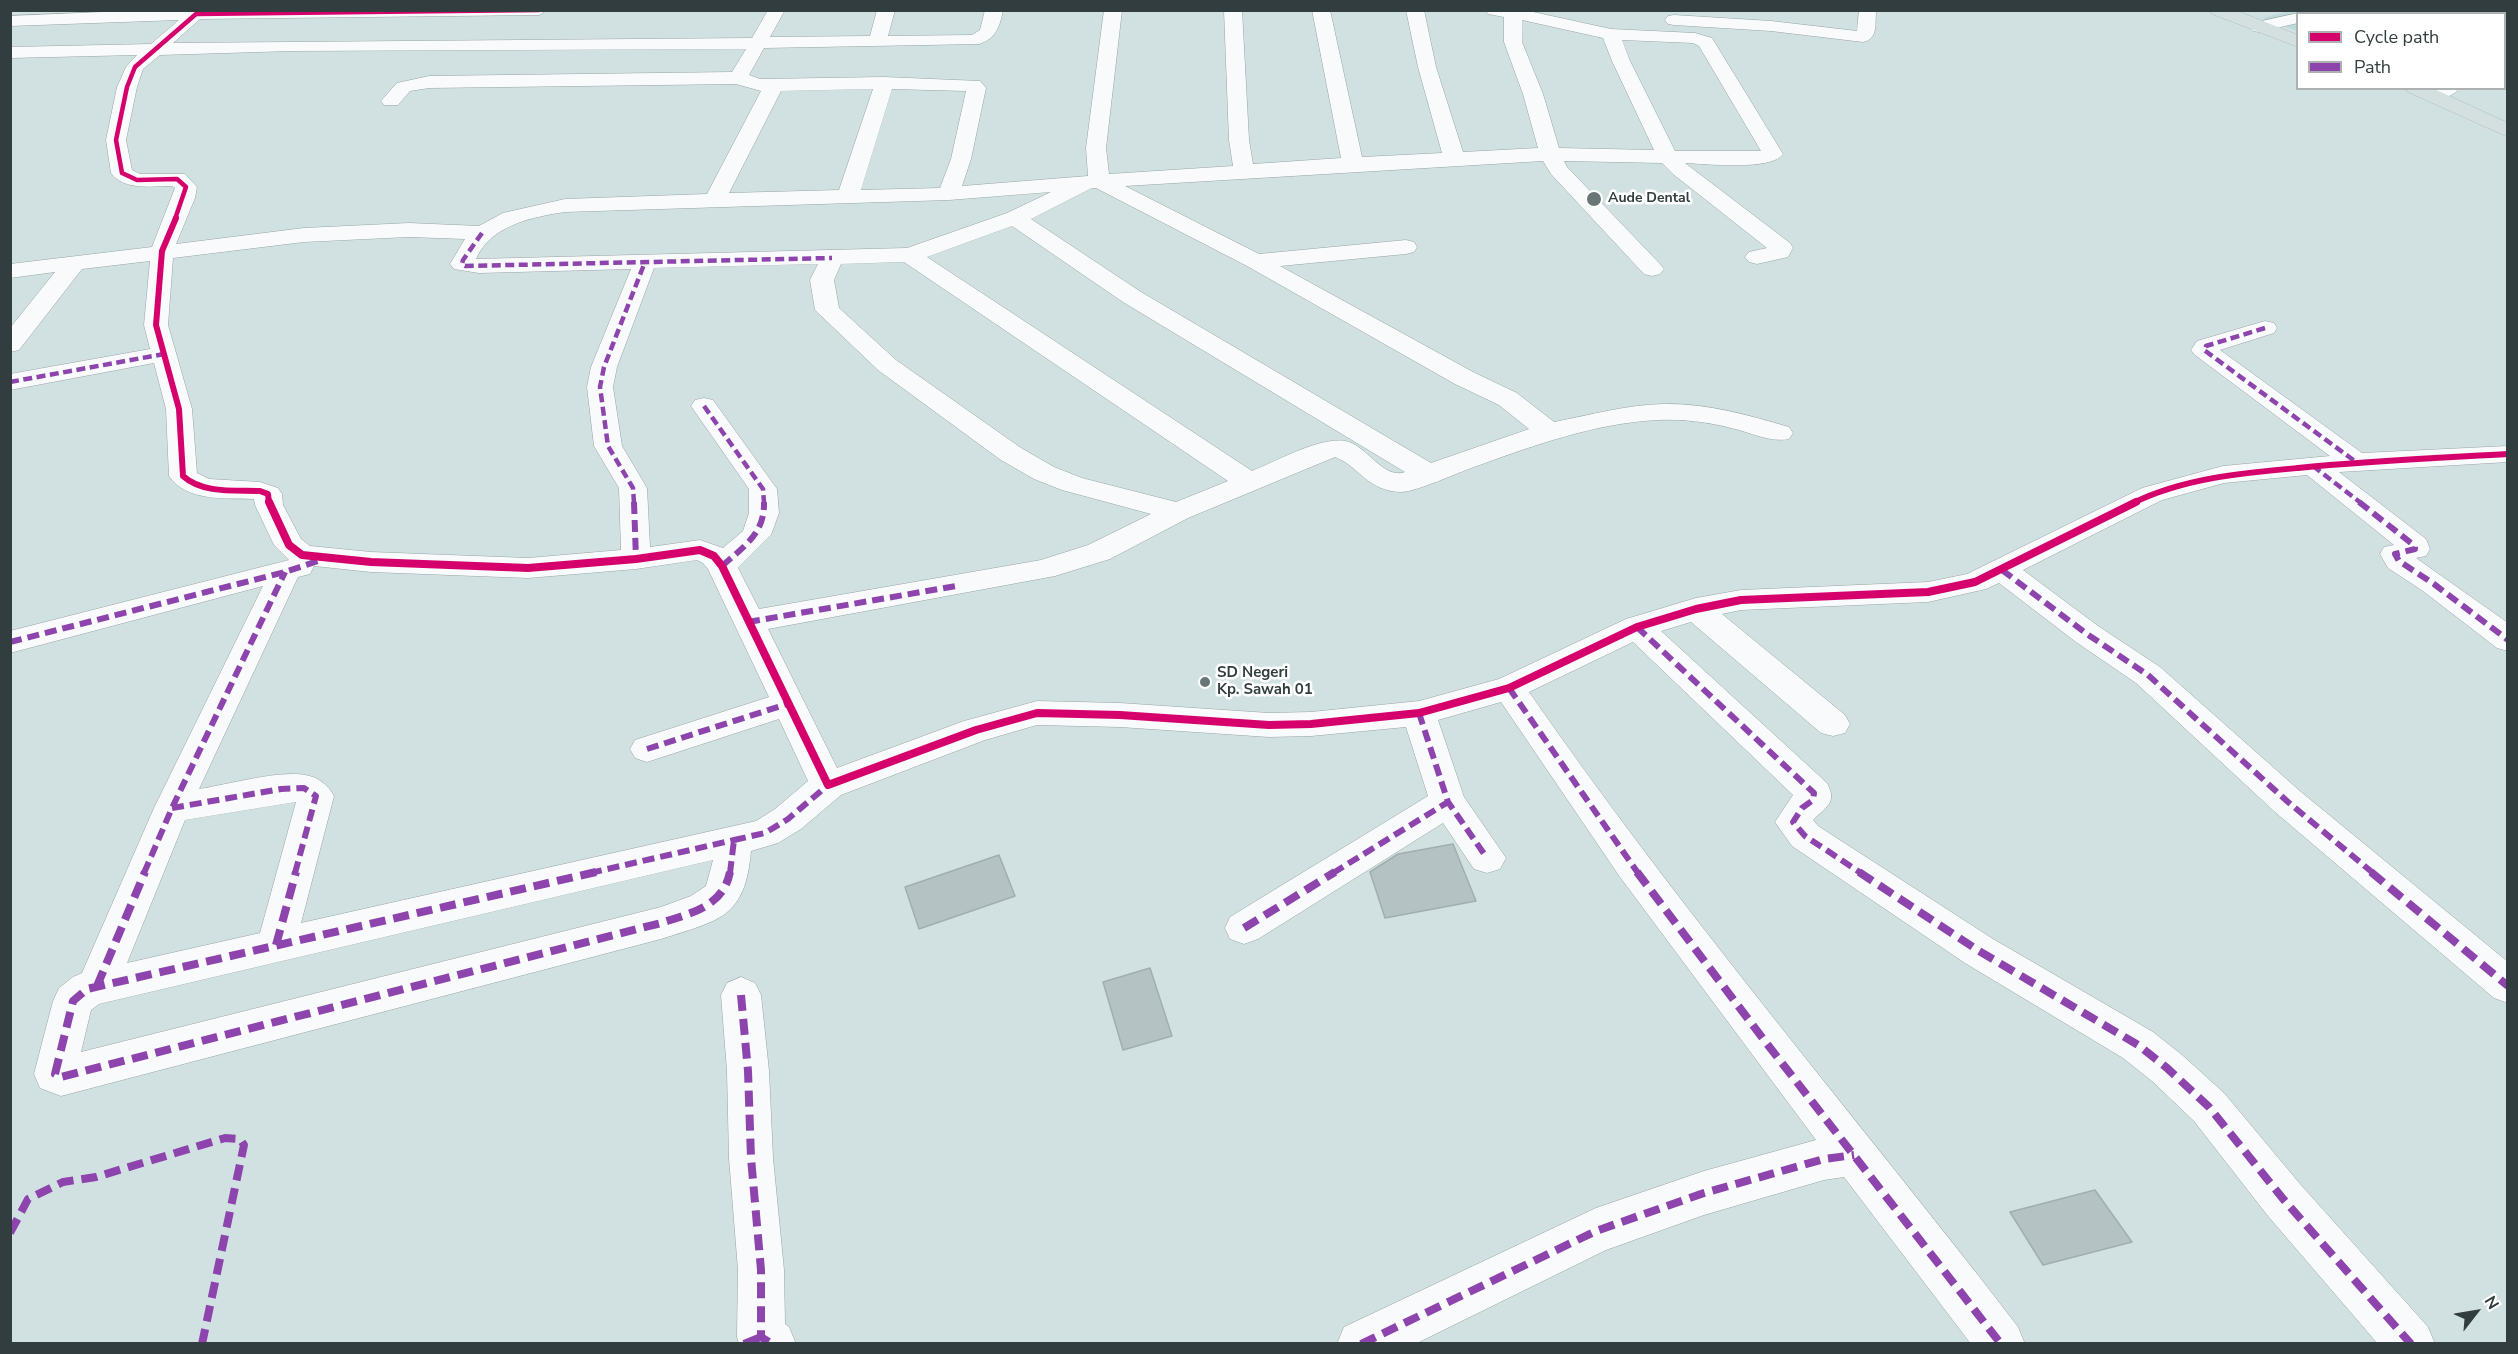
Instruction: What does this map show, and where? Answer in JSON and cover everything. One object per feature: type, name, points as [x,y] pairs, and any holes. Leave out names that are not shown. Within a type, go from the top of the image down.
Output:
[{"type":"main road","points":[[2218,10],[2296,41]]},
{"type":"main road","points":[[2423,92],[2508,131]]},
{"type":"street","points":[[10,21],[23,10]]},
{"type":"street","points":[[10,21],[198,12],[539,10]]},
{"type":"street","points":[[738,78],[777,10]]},
{"type":"street","points":[[878,40],[886,10]]},
{"type":"street","points":[[10,53],[157,48],[980,39],[991,28],[994,10]]},
{"type":"street","points":[[1092,182],[1113,10]]},
{"type":"street","points":[[1233,10],[1239,140],[1244,171]]},
{"type":"street","points":[[1321,10],[1353,164]]},
{"type":"street","points":[[1415,10],[1420,43],[1431,87],[1454,158]]},
{"type":"street","points":[[440,45],[477,11]]},
{"type":"street","points":[[198,12],[135,67],[116,140],[122,173],[127,177],[137,180],[177,179],[186,187],[184,198],[162,251],[156,325],[179,409],[183,476],[198,486],[260,491],[268,494],[269,505],[289,545],[302,555],[470,567],[528,568],[636,559],[700,550],[714,556],[722,566],[828,785]]},
{"type":"street","points":[[10,271],[304,235],[409,230],[482,233],[520,215],[562,206],[949,194],[1244,171],[1454,158],[1553,161],[1673,162],[1761,158],[1773,154],[1706,42],[1695,38],[1611,34],[1582,15],[1504,12],[1533,94],[1553,161],[1652,269]]},
{"type":"street","points":[[1652,18],[1677,15],[1773,18],[1863,37],[1865,36],[1867,12]]},
{"type":"street","points":[[2259,27],[2296,18]]},
{"type":"street","points":[[1611,34],[1621,61],[1673,162],[1782,248],[1780,252],[1757,257]]},
{"type":"street","points":[[392,101],[404,87],[429,82],[738,78],[758,85],[958,83],[973,85],[976,88],[961,159],[949,194]]},
{"type":"street","points":[[848,197],[884,83]]},
{"type":"street","points":[[714,201],[774,85]]},
{"type":"street","points":[[482,233],[463,260],[462,264],[465,266],[909,255],[1015,218],[1092,182]]},
{"type":"street","points":[[1092,182],[1255,261],[1464,378],[1508,399],[1549,431]]},
{"type":"street","points":[[1015,218],[1132,297],[1430,475]]},
{"type":"street","points":[[1255,261],[1406,247]]},
{"type":"street","points":[[909,255],[1249,482]]},
{"type":"street","points":[[832,258],[822,280],[827,310],[887,365],[1011,454],[1044,473],[1072,484],[1179,512]]},
{"type":"street","points":[[636,559],[633,488],[608,446],[600,387],[604,367],[645,262]]},
{"type":"street","points":[[10,345],[75,263]]},
{"type":"street","points":[[2265,328],[2206,346],[2204,350],[2356,462]]},
{"type":"street","points":[[10,382],[165,354]]},
{"type":"street","points":[[704,406],[763,489],[764,513],[756,535],[722,566]]},
{"type":"street","points":[[748,622],[1044,569],[1099,552],[1179,512],[1340,447],[1388,482],[1401,483],[1430,475],[1549,431],[1629,415],[1665,412],[1734,419],[1779,434]]},
{"type":"street","points":[[734,840],[724,893],[717,900],[692,913],[661,923],[57,1076],[56,1066],[73,1001],[83,990],[436,910],[734,840],[765,833],[775,828],[828,785],[967,733],[1036,713],[1120,715],[1269,725],[1330,722],[1419,713],[1509,688],[1637,627],[1696,609],[1742,600],[1928,592],[1975,582],[2152,494],[2223,475],[2356,462],[2508,454]]},
{"type":"street","points":[[2313,466],[2415,546],[2415,549],[2395,554],[2399,561],[2434,584],[2508,640]]},
{"type":"street","points":[[10,642],[285,572],[327,558]]},
{"type":"street","points":[[2002,570],[2156,682],[2288,802],[2507,985]]},
{"type":"street","points":[[97,986],[171,808],[285,572]]},
{"type":"street","points":[[1696,609],[1833,724]]},
{"type":"street","points":[[1637,627],[1814,794],[1813,800],[1802,808],[1793,822],[1805,836],[1979,951],[2138,1045],[2167,1068],[2209,1107],[2284,1200],[2411,1344]]},
{"type":"street","points":[[1509,688],[1604,826],[1854,1155],[1937,1257],[2001,1344]]},
{"type":"street","points":[[647,749],[787,704]]},
{"type":"street","points":[[1419,713],[1448,802],[1487,858]]},
{"type":"street","points":[[171,808],[281,789],[304,788],[316,796],[276,945]]},
{"type":"street","points":[[1244,928],[1448,802]]},
{"type":"street","points":[[741,996],[748,1071],[751,1158],[761,1270],[759,1341]]},
{"type":"street","points":[[1360,1344],[1596,1231],[1714,1190],[1824,1159],[1854,1155]]},
{"type":"shaded area","points":[[2293,10],[2507,11],[2507,61],[2506,12],[2296,12],[2296,31],[2262,18]]},
{"type":"building","points":[[1453,844],[1476,901],[1385,918],[1370,872],[1398,854]]},
{"type":"building","points":[[999,855],[1015,896],[919,929],[905,887]]},
{"type":"building","points":[[1150,968],[1172,1036],[1123,1050],[1103,982]]},
{"type":"building","points":[[2095,1190],[2132,1242],[2043,1265],[2010,1212]]},
{"type":"marked path","points":[[482,233],[463,260],[462,264],[465,266],[832,258]]},
{"type":"marked path","points":[[636,559],[633,488],[608,446],[600,387],[604,367],[645,262]]},
{"type":"marked path","points":[[2265,328],[2206,346],[2204,350],[2356,462]]},
{"type":"marked path","points":[[10,382],[164,354]]},
{"type":"marked path","points":[[704,406],[763,489],[764,513],[756,535],[722,566]]},
{"type":"marked path","points":[[2313,466],[2415,546],[2415,549],[2395,554],[2399,561],[2434,584],[2508,640]]},
{"type":"marked path","points":[[10,642],[285,572],[321,560]]},
{"type":"marked path","points":[[2002,570],[2087,634],[2148,675],[2288,802],[2508,986]]},
{"type":"marked path","points":[[97,986],[172,808],[285,572]]},
{"type":"marked path","points":[[748,622],[956,586]]},
{"type":"marked path","points":[[1637,627],[1814,793],[1813,800],[1802,808],[1793,822],[1805,836],[1979,951],[2138,1045],[2167,1068],[2209,1107],[2284,1200],[2411,1344]]},
{"type":"marked path","points":[[1509,688],[1549,748],[1676,924],[2001,1344]]},
{"type":"marked path","points":[[647,749],[787,704]]},
{"type":"marked path","points":[[1419,713],[1448,802],[1487,858]]},
{"type":"marked path","points":[[734,840],[733,846],[730,873],[724,891],[713,902],[686,915],[61,1077],[55,1074],[73,1001],[87,989],[765,833],[788,819],[828,785]]},
{"type":"marked path","points":[[172,808],[281,789],[304,788],[316,796],[276,945]]},
{"type":"marked path","points":[[1244,928],[1448,802]]},
{"type":"marked path","points":[[741,995],[748,1071],[751,1158],[761,1270],[761,1337],[772,1344]]},
{"type":"marked path","points":[[10,1233],[28,1199],[63,1182],[96,1177],[225,1138],[240,1139],[244,1145],[202,1344]]},
{"type":"marked path","points":[[1361,1344],[1596,1231],[1704,1193],[1824,1159],[1854,1155]]},
{"type":"marked path","points":[[744,1344],[761,1337]]},
{"type":"cycle path","points":[[539,10],[196,14],[135,67],[127,87],[116,140],[122,173],[137,180],[177,179],[186,187],[184,198],[162,251],[156,325],[179,409],[183,476],[191,483],[206,488],[260,491],[268,494],[269,505],[289,545],[302,555],[371,562],[528,568],[636,559],[700,550],[714,556],[722,566],[828,785],[976,730],[1037,713],[1120,715],[1269,725],[1311,724],[1419,713],[1509,688],[1637,627],[1696,609],[1741,600],[1928,592],[1975,582],[2152,494],[2223,475],[2356,462],[2508,454]]},
{"type":"place","name":"Aude Dental","points":[[1594,199]]},
{"type":"place","name":"SD Negeri Kp. Sawah 01","points":[[1205,682]]}]
